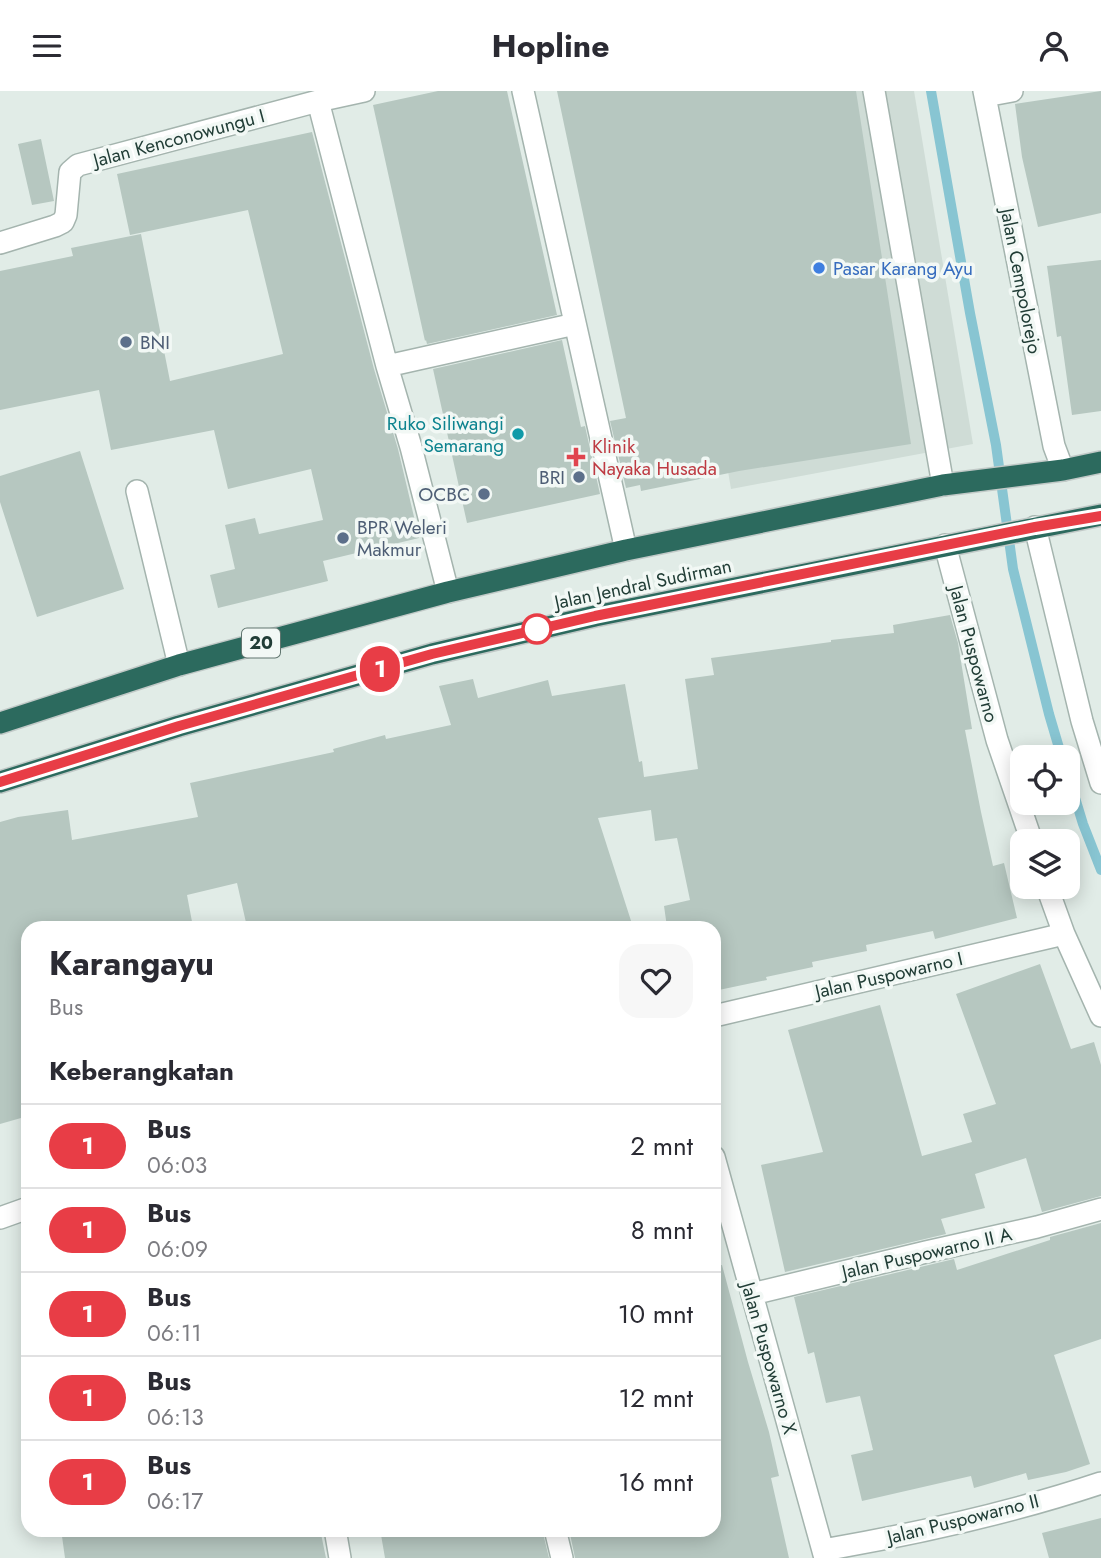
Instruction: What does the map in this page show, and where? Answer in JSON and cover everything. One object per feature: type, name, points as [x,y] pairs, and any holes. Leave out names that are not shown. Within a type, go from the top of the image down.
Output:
[{"type":"highway","name":"Jalan Jendral Sudirman","points":[[0,723],[179,665],[448,592],[626,550],[943,485],[1101,462]]},
{"type":"highway","name":"Jalan Jendral Sudirman","points":[[0,782],[179,726],[432,654],[595,616],[1101,516]]},
{"type":"street","name":"Jalan Kenconowungu I","points":[[0,243],[62,222],[66,215],[70,172],[78,165],[364,91]]},
{"type":"street","points":[[523,91],[626,550]]},
{"type":"street","points":[[874,91],[943,485]]},
{"type":"street","points":[[985,93],[1012,91]]},
{"type":"street","name":"Jalan Cempolorejo","points":[[985,93],[1054,446],[1055,470]]},
{"type":"street","points":[[318,101],[448,592]]},
{"type":"street","points":[[387,366],[575,324]]},
{"type":"street","points":[[137,491],[179,665]]},
{"type":"street","points":[[1030,528],[1101,783]]},
{"type":"street","name":"Jalan Puspowarno","points":[[952,544],[997,740],[1028,829]]},
{"type":"street","points":[[1051,899],[1101,1016]]},
{"type":"street","name":"Jalan Puspowarno I","points":[[721,1014],[1064,934]]},
{"type":"street","name":"Jalan Puspowarno X","points":[[721,1182],[824,1554]]},
{"type":"street","name":"Jalan Puspowarno II A","points":[[752,1294],[1037,1227],[1101,1209]]},
{"type":"street","points":[[0,1217],[21,1210]]},
{"type":"street","name":"Jalan Puspowarno II","points":[[824,1554],[978,1518],[1101,1483]]},
{"type":"street","points":[[336,1537],[340,1558]]},
{"type":"street","points":[[557,1537],[562,1558]]},
{"type":"shaded area","name":"Pasar Karang Ayu","points":[[664,91],[914,91],[973,444],[731,489]]},
{"type":"building","points":[[438,91],[507,91],[557,315],[427,344],[425,341],[373,105]]},
{"type":"building","name":"Pasar Karang Ayu","points":[[557,91],[856,91],[911,444],[739,471],[641,491],[640,485],[626,488],[610,421],[626,418]]},
{"type":"building","points":[[1101,91],[1101,213],[1038,227],[1022,157],[1015,104]]},
{"type":"building","points":[[312,132],[374,369],[398,449],[419,538],[323,561],[328,581],[218,608],[210,575],[235,569],[225,525],[255,518],[259,534],[323,520],[311,469],[228,489],[214,430],[111,450],[99,390],[0,410],[0,271],[73,256],[71,248],[141,234],[170,381],[283,354],[248,210],[130,235],[117,174]]},
{"type":"building","points":[[41,139],[54,201],[32,205],[18,144]]},
{"type":"building","points":[[1101,260],[1101,411],[1072,415],[1061,336],[1057,337],[1047,266]]},
{"type":"building","name":"Ruko Siliwangi Semarang","points":[[562,340],[581,427],[585,426],[600,494],[467,523],[433,369]]},
{"type":"building","points":[[80,451],[124,589],[37,617],[0,502],[0,476]]},
{"type":"building","points":[[950,615],[958,643],[972,729],[965,730],[981,812],[993,866],[1004,863],[1010,899],[1013,899],[1017,918],[935,939],[933,931],[866,945],[867,951],[812,962],[813,967],[721,990],[721,921],[666,921],[664,906],[690,900],[677,838],[655,841],[651,810],[598,818],[631,921],[246,921],[237,883],[187,895],[192,921],[21,921],[21,1118],[0,1124],[0,822],[68,810],[72,840],[198,817],[190,783],[334,752],[333,749],[385,735],[386,739],[451,725],[439,686],[473,679],[478,698],[548,680],[552,696],[625,684],[644,777],[698,769],[685,679],[714,675],[711,658],[894,633],[893,625]]},
{"type":"building","points":[[1040,964],[1071,1049],[1094,1042],[1101,1065],[1101,1196],[1042,1212],[1026,1158],[975,1174],[985,1208],[941,1219],[946,1234],[785,1272],[761,1165],[823,1152],[788,1030],[880,1005],[922,1156],[972,1142],[963,1114],[996,1104],[956,994]]},
{"type":"building","points":[[1101,1223],[1101,1339],[1054,1355],[1090,1464],[1028,1480],[1026,1473],[974,1488],[971,1476],[862,1501],[851,1455],[873,1450],[860,1396],[826,1403],[814,1352],[808,1354],[794,1297],[954,1259],[957,1270],[1050,1240],[1050,1237]]},
{"type":"building","points":[[721,1265],[769,1432],[779,1476],[771,1478],[789,1558],[575,1558],[571,1537],[721,1537]]},
{"type":"building","points":[[1101,1518],[1101,1558],[1049,1558],[1042,1533]]},
{"type":"building","points":[[62,1537],[322,1537],[326,1558],[65,1558]]},
{"type":"building","points":[[381,1537],[544,1537],[549,1558],[385,1558]]},
{"type":"waterway","points":[[931,91],[996,445],[1013,569],[1058,745]]},
{"type":"waterway","points":[[1080,814],[1101,870]]},
{"type":"bus line","name":"1","points":[[0,782],[179,726],[432,654],[595,616],[1101,516]]},
{"type":"place","name":"Pasar Karang Ayu","points":[[819,268]]},
{"type":"place","name":"BNI","points":[[126,342]]},
{"type":"place","name":"Ruko Siliwangi Semarang","points":[[518,434]]},
{"type":"place","name":"Klinik Nayaka Husada","points":[[576,457]]},
{"type":"place","name":"BRI","points":[[579,477]]},
{"type":"place","name":"OCBC","points":[[484,494]]},
{"type":"place","name":"BPR Weleri Makmur","points":[[343,538]]}]
